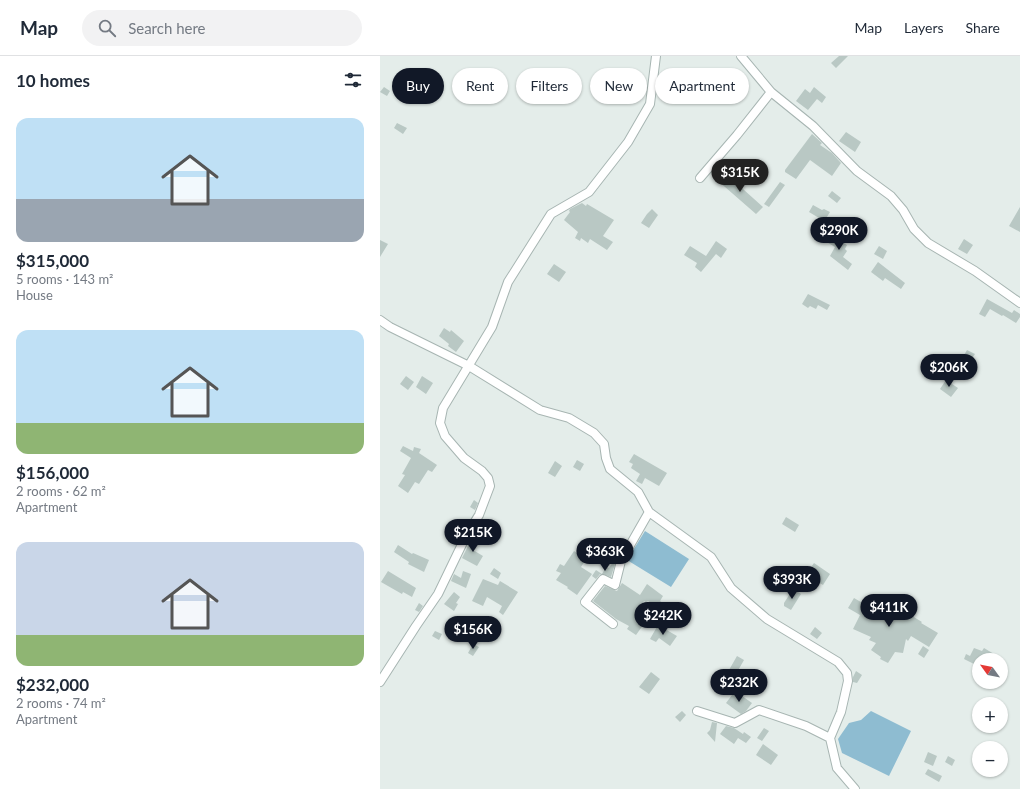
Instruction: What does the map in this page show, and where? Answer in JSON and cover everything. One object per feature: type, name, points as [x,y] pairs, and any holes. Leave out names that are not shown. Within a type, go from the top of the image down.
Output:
[{"type":"street","points":[[380,682],[438,594],[466,536],[479,514],[490,486],[488,478],[482,471],[464,458],[445,436],[440,423],[444,408],[492,327],[508,282],[551,214],[589,192],[628,142],[650,104],[656,56]]},
{"type":"street","points":[[741,56],[771,92],[813,126],[857,171],[891,196],[903,210],[914,229],[928,243],[975,271],[1020,303]]},
{"type":"street","points":[[700,178],[771,92]]},
{"type":"street","points":[[380,320],[390,327],[469,366],[540,410],[569,418],[594,433],[604,444],[606,458],[610,469],[638,492],[649,512],[711,557],[731,588],[767,620],[838,662],[847,673],[848,681],[841,712],[830,738],[837,768],[855,789]]},
{"type":"street","points":[[613,624],[585,602],[602,579],[615,585],[621,561],[649,512]]},
{"type":"street","points":[[698,711],[735,723],[759,710],[806,726],[830,738]]},
{"type":"water","points":[[645,531],[689,559],[671,587],[627,560]]},
{"type":"water","points":[[871,711],[911,731],[889,776],[842,753],[838,739],[849,723],[861,720]]},
{"type":"building","points":[[839,56],[848,56],[836,68],[831,63]]},
{"type":"building","points":[[384,87],[390,91],[387,96],[380,92]]},
{"type":"building","points":[[814,87],[826,97],[822,103],[817,99],[808,110],[796,101],[805,89],[810,93]]},
{"type":"building","points":[[397,123],[407,128],[403,134],[394,128]]},
{"type":"building","points":[[846,132],[861,142],[855,152],[839,141]]},
{"type":"building","points":[[812,134],[822,143],[820,145],[832,153],[841,163],[832,176],[810,160],[796,179],[785,172],[785,170]]},
{"type":"building","points":[[724,172],[763,207],[756,214],[717,180]]},
{"type":"building","points":[[780,182],[785,185],[769,207],[764,204]]},
{"type":"building","points":[[832,191],[841,198],[837,203],[828,196]]},
{"type":"building","points":[[582,203],[586,206],[587,204],[614,220],[603,236],[613,242],[607,250],[590,239],[588,243],[581,238],[580,241],[575,238],[578,232],[564,220],[570,212],[570,209]]},
{"type":"building","points":[[813,205],[830,212],[819,230],[813,226],[819,218],[809,212]]},
{"type":"building","points":[[1020,207],[1020,232],[1009,226]]},
{"type":"building","points":[[652,209],[658,215],[649,228],[641,223]]},
{"type":"building","points":[[829,234],[847,245],[845,249],[847,251],[843,257],[852,264],[848,270],[830,256],[835,247],[825,241]]},
{"type":"building","points":[[964,239],[973,245],[967,254],[958,249]]},
{"type":"building","points":[[380,240],[388,244],[380,257]]},
{"type":"building","points":[[716,241],[727,249],[721,258],[716,254],[701,272],[695,267],[697,263],[684,255],[690,246],[706,256]]},
{"type":"building","points":[[879,246],[887,251],[883,259],[874,254]]},
{"type":"building","points":[[878,262],[905,283],[901,289],[885,278],[883,281],[871,272]]},
{"type":"building","points":[[554,264],[566,272],[559,282],[547,274]]},
{"type":"building","points":[[808,294],[830,305],[827,310],[818,305],[816,309],[810,306],[808,308],[802,304]]},
{"type":"building","points":[[987,299],[1012,313],[1014,310],[1020,314],[1020,317],[1016,323],[990,309],[985,317],[979,314]]},
{"type":"building","points":[[444,328],[450,332],[451,330],[464,341],[456,352],[439,336]]},
{"type":"building","points":[[967,350],[975,354],[970,361],[963,357]]},
{"type":"building","points":[[406,376],[414,382],[408,390],[400,384]]},
{"type":"building","points":[[422,376],[433,383],[426,394],[416,387]]},
{"type":"building","points":[[946,380],[958,388],[951,397],[940,389]]},
{"type":"building","points":[[403,446],[413,451],[414,447],[421,449],[419,453],[437,465],[432,472],[428,470],[419,484],[415,482],[408,493],[398,486],[405,475],[402,474],[411,458],[400,451]]},
{"type":"building","points":[[634,454],[667,473],[659,486],[645,478],[642,484],[636,481],[640,474],[631,468],[633,464],[629,462]]},
{"type":"building","points":[[577,460],[584,464],[580,471],[573,467]]},
{"type":"building","points":[[555,461],[562,466],[555,477],[548,473]]},
{"type":"building","points":[[474,500],[478,503],[475,510],[470,507]]},
{"type":"building","points":[[786,517],[799,525],[795,532],[782,524]]},
{"type":"building","points":[[472,538],[479,542],[473,550],[483,556],[477,566],[462,558]]},
{"type":"building","points":[[398,545],[412,554],[413,553],[429,560],[424,572],[408,564],[409,562],[394,552]]},
{"type":"building","points":[[574,551],[586,559],[581,567],[592,574],[577,595],[567,588],[568,587],[556,580],[561,573],[556,571],[560,564],[564,566]]},
{"type":"building","points":[[613,562],[615,564],[611,577],[602,574],[606,567],[609,568]]},
{"type":"building","points":[[814,563],[830,574],[823,585],[816,581],[815,583],[805,576]]},
{"type":"building","points":[[494,568],[501,573],[498,579],[490,574]]},
{"type":"building","points":[[596,570],[602,574],[600,574],[596,579],[592,576]]},
{"type":"building","points":[[388,571],[416,588],[412,597],[403,592],[402,594],[381,582]]},
{"type":"building","points":[[463,571],[471,574],[466,588],[451,581],[454,574],[461,578]]},
{"type":"building","points":[[483,579],[498,585],[500,581],[518,592],[503,615],[499,612],[502,606],[487,597],[483,606],[472,601]]},
{"type":"building","points":[[622,583],[640,595],[647,584],[663,596],[660,601],[684,618],[680,625],[657,609],[658,607],[648,601],[644,601],[638,610],[649,617],[636,635],[627,629],[629,626],[616,619],[593,601],[605,586],[617,591]]},
{"type":"building","points":[[793,589],[801,594],[791,610],[784,606],[784,603]]},
{"type":"building","points":[[454,592],[460,597],[456,603],[458,604],[454,611],[444,604]]},
{"type":"building","points":[[854,598],[866,605],[870,598],[880,604],[878,608],[889,612],[894,603],[900,606],[899,608],[922,622],[921,623],[938,633],[929,647],[911,636],[908,641],[906,639],[903,653],[895,652],[888,663],[880,659],[881,657],[871,650],[876,643],[869,640],[871,637],[853,629],[860,615],[848,608]]},
{"type":"building","points":[[419,603],[423,606],[419,612],[415,610]]},
{"type":"building","points":[[466,623],[483,633],[476,644],[459,634]]},
{"type":"building","points":[[658,625],[677,636],[670,646],[659,638],[656,642],[650,639]]},
{"type":"building","points":[[815,627],[822,633],[817,639],[810,634]]},
{"type":"building","points":[[435,631],[442,634],[439,640],[432,636]]},
{"type":"building","points":[[473,644],[479,647],[473,656],[468,653]]},
{"type":"building","points":[[923,646],[929,650],[924,658],[918,654]]},
{"type":"building","points":[[974,648],[982,651],[984,648],[992,653],[972,653],[972,663],[964,659],[966,654],[970,656]]},
{"type":"building","points":[[737,656],[744,660],[736,674],[729,670]]},
{"type":"building","points":[[856,671],[862,675],[857,683],[853,682],[853,677]]},
{"type":"building","points":[[651,672],[660,679],[649,694],[639,687]]},
{"type":"building","points":[[735,691],[752,703],[746,711],[741,714],[726,703]]},
{"type":"building","points":[[682,711],[686,715],[680,722],[675,717]]},
{"type":"building","points":[[712,722],[717,723],[715,742],[707,733],[710,730]]},
{"type":"building","points":[[726,726],[734,728],[743,734],[744,732],[751,737],[746,743],[738,738],[734,744],[720,734]]},
{"type":"building","points":[[764,728],[769,731],[762,741],[757,738]]},
{"type":"building","points":[[763,744],[778,755],[771,765],[756,755]]},
{"type":"building","points":[[928,752],[937,756],[933,766],[924,762]]},
{"type":"building","points":[[948,756],[955,760],[952,766],[945,762]]},
{"type":"building","points":[[928,769],[942,776],[939,782],[925,774]]}]
